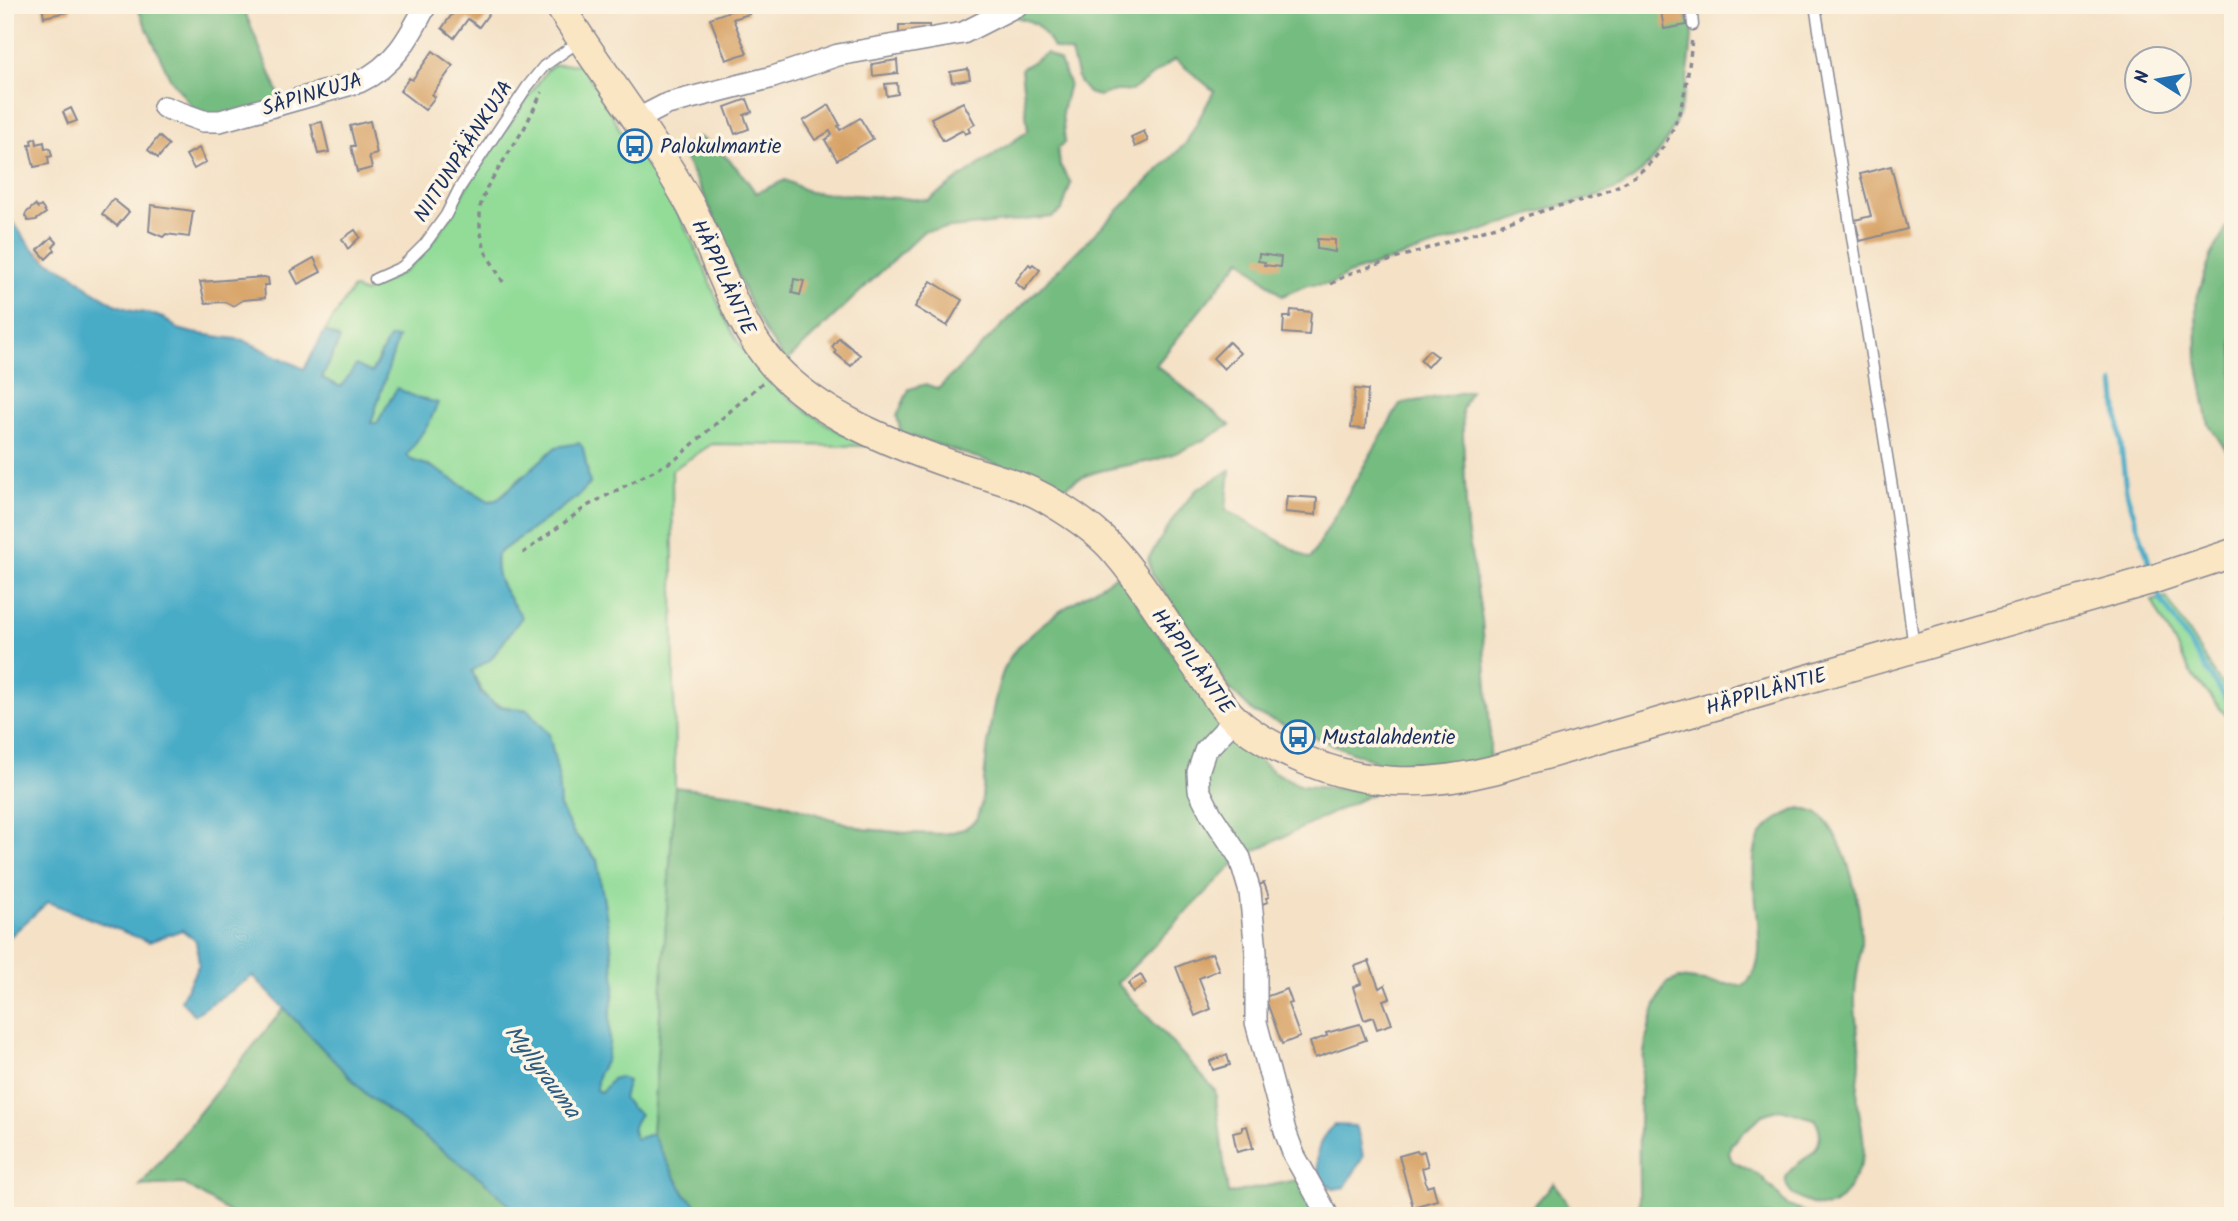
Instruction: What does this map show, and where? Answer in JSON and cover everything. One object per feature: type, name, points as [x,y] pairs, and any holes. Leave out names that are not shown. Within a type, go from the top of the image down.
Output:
[{"type":"street","name":"SÄPINKUJA","points":[[164,107],[203,121],[220,121],[359,82],[375,75],[393,59],[408,41],[426,5]]},
{"type":"street","name":"HÄPPILÄNTIE","points":[[559,5],[690,205],[737,310],[754,341],[777,369],[838,415],[887,439],[949,464],[1015,484],[1050,500],[1080,520],[1108,544],[1128,568],[1182,648],[1235,719],[1264,741],[1303,760],[1345,775],[1420,783],[1457,779],[2154,579],[2233,553]]},
{"type":"street","points":[[636,120],[667,104],[748,84],[838,55],[963,33],[1018,5]]},
{"type":"street","points":[[1235,719],[1205,751],[1198,772],[1199,790],[1211,814],[1240,858],[1250,892],[1256,951],[1256,1022],[1294,1155],[1328,1216]]},
{"type":"lane","points":[[1691,5],[1693,25]]},
{"type":"lane","points":[[1815,5],[1896,512],[1914,648]]},
{"type":"lane","name":"NIITUNPÄÄNKUJA","points":[[375,279],[402,267],[425,244],[527,87],[544,66],[580,40]]},
{"type":"path","points":[[1331,284],[1348,274],[1623,186],[1649,166],[1672,133],[1682,108],[1693,25]]},
{"type":"path","points":[[503,282],[485,251],[480,229],[480,207],[487,187],[525,127],[540,96],[551,61]]},
{"type":"path","points":[[523,553],[587,506],[676,458],[777,369]]},
{"type":"green space","points":[[136,5],[242,5],[283,104],[203,121],[170,78]]},
{"type":"green space","points":[[1005,5],[1678,5],[1693,25],[1684,93],[1670,134],[1659,153],[1624,185],[1600,196],[1558,206],[1348,274],[1331,284],[1307,285],[1282,296],[1241,259],[1156,365],[1230,425],[1175,453],[1155,460],[1096,472],[1066,487],[901,433],[897,416],[909,389],[926,384],[938,389],[1186,143],[1214,91],[1175,59],[1131,91],[1115,91],[1099,96],[1088,93],[1079,82],[1071,53],[1053,48],[1038,26],[1015,17]]},
{"type":"green space","points":[[1047,53],[1060,61],[1069,83],[1062,112],[1065,142],[1058,149],[1060,165],[1071,183],[1062,210],[1052,217],[924,231],[786,362],[750,304],[705,197],[680,150],[698,137],[730,161],[756,193],[785,180],[809,192],[928,200],[1028,131],[1021,69]]},
{"type":"green space","points":[[579,64],[602,95],[624,136],[668,195],[697,252],[724,316],[750,358],[784,393],[803,408],[866,446],[712,444],[672,470],[675,787],[652,1134],[636,1139],[628,1104],[618,1097],[596,1090],[598,1074],[606,1060],[609,1045],[615,984],[597,860],[573,832],[560,807],[558,774],[528,710],[492,702],[482,691],[472,670],[491,658],[521,617],[499,580],[497,554],[577,497],[590,484],[556,447],[496,500],[489,501],[430,466],[411,460],[407,455],[427,399],[415,397],[377,424],[371,423],[398,338],[389,339],[371,373],[342,388],[322,378],[340,339],[325,331],[353,288],[364,293],[405,271],[429,247],[463,192],[547,70],[554,65]]},
{"type":"green space","points":[[2233,216],[2233,460],[2209,425],[2197,361],[2196,301],[2211,256]]},
{"type":"green space","points":[[1470,391],[1462,409],[1467,529],[1482,619],[1490,759],[1455,770],[1389,767],[1254,713],[1229,688],[1152,574],[1148,559],[1175,516],[1196,490],[1230,470],[1226,510],[1310,559],[1400,404]]},
{"type":"green space","points":[[1117,575],[1216,714],[1242,746],[1272,771],[1301,786],[1378,791],[1240,858],[1117,983],[1215,1090],[1228,1194],[1306,1178],[1328,1216],[710,1216],[685,1195],[652,1135],[675,787],[745,795],[782,803],[864,829],[944,834],[964,829],[976,820],[981,805],[994,703],[999,683],[1014,652],[1036,629]]},
{"type":"green space","points":[[2166,597],[2233,698],[2233,724],[2190,672],[2152,601]]},
{"type":"green space","points":[[1800,808],[1820,815],[1838,841],[1846,858],[1859,912],[1861,944],[1855,1002],[1860,1060],[1858,1097],[1864,1148],[1859,1168],[1846,1192],[1835,1204],[1821,1206],[1797,1197],[1786,1182],[1788,1174],[1811,1153],[1818,1144],[1820,1133],[1815,1119],[1780,1109],[1762,1115],[1731,1144],[1729,1153],[1732,1161],[1761,1176],[1788,1206],[1815,1216],[1639,1216],[1642,1066],[1655,1008],[1666,983],[1680,978],[1742,986],[1753,974],[1758,959],[1759,940],[1754,877],[1758,841],[1770,825]]},
{"type":"green space","points":[[284,1008],[367,1095],[482,1179],[521,1216],[235,1216],[184,1184],[140,1186]]},
{"type":"green space","points":[[1554,1183],[1575,1216],[1525,1216]]},
{"type":"water","name":"Myllyrauma","points":[[5,212],[32,248],[46,260],[74,275],[90,289],[115,304],[165,319],[178,329],[243,340],[304,369],[325,331],[340,339],[322,378],[341,387],[356,365],[372,373],[389,338],[398,338],[371,423],[377,423],[397,388],[415,397],[438,403],[429,423],[407,455],[411,460],[430,466],[489,501],[497,500],[556,447],[579,443],[583,448],[590,484],[577,497],[497,554],[499,580],[522,617],[491,659],[472,671],[481,693],[497,706],[528,710],[549,734],[558,774],[560,807],[573,832],[597,860],[615,984],[609,1045],[606,1060],[598,1074],[596,1090],[601,1093],[612,1079],[620,1077],[628,1081],[623,1098],[640,1114],[633,1126],[634,1136],[636,1139],[652,1134],[685,1195],[710,1216],[521,1216],[483,1180],[367,1095],[253,976],[194,1015],[181,1000],[199,964],[196,941],[182,930],[149,942],[48,902],[5,941]]},
{"type":"water","points":[[1334,1125],[1355,1126],[1363,1157],[1345,1187],[1334,1189],[1322,1181],[1317,1158],[1323,1137]]},
{"type":"building","points":[[42,5],[70,5],[71,11],[44,17]]},
{"type":"building","points":[[459,5],[495,5],[479,27],[468,19],[454,38],[442,28]]},
{"type":"building","points":[[728,5],[746,5],[749,14],[733,19],[747,53],[726,60],[710,18],[730,11]]},
{"type":"building","points":[[1660,5],[1684,5],[1687,25],[1664,29]]},
{"type":"building","points":[[899,25],[929,25],[929,35],[899,35]]},
{"type":"building","points":[[433,51],[453,66],[432,95],[435,97],[425,110],[400,91],[409,78],[412,80]]},
{"type":"building","points":[[897,60],[898,73],[873,76],[872,64]]},
{"type":"building","points":[[968,69],[970,79],[952,82],[950,72]]},
{"type":"building","points":[[897,83],[898,94],[887,96],[885,84]]},
{"type":"building","points":[[747,99],[752,112],[744,115],[749,129],[735,134],[725,107]]},
{"type":"building","points":[[963,102],[975,124],[968,128],[970,132],[965,134],[963,130],[943,141],[931,118]]},
{"type":"building","points":[[829,105],[840,130],[860,118],[873,139],[837,160],[825,140],[832,135],[830,131],[815,140],[803,121]]},
{"type":"building","points":[[71,108],[77,121],[68,124],[63,112]]},
{"type":"building","points":[[370,121],[377,154],[369,156],[372,168],[357,172],[350,126]]},
{"type":"building","points":[[322,122],[329,152],[318,154],[311,124]]},
{"type":"building","points":[[1144,131],[1148,141],[1135,147],[1131,137]]},
{"type":"building","points":[[159,136],[169,145],[158,158],[148,150]]},
{"type":"building","points":[[36,138],[37,144],[44,142],[45,149],[50,148],[52,156],[48,157],[49,164],[34,167],[29,145],[32,145],[31,140]]},
{"type":"building","points":[[199,148],[206,162],[194,169],[186,155]]},
{"type":"building","points":[[1891,166],[1907,229],[1860,241],[1855,220],[1871,216],[1860,174]]},
{"type":"building","points":[[113,199],[129,212],[117,226],[102,214]]},
{"type":"building","points":[[35,205],[38,208],[41,206],[46,213],[36,220],[28,221],[26,213]]},
{"type":"building","points":[[151,205],[193,211],[189,237],[166,234],[163,237],[149,231]]},
{"type":"building","points":[[355,230],[360,237],[348,249],[342,239]]},
{"type":"building","points":[[52,237],[57,242],[53,247],[55,250],[46,259],[38,250]]},
{"type":"building","points":[[1317,239],[1335,240],[1335,252],[1317,249]]},
{"type":"building","points":[[1259,254],[1281,257],[1280,267],[1264,265],[1265,262],[1258,261]]},
{"type":"building","points":[[314,258],[321,272],[298,284],[291,271]]},
{"type":"building","points":[[1029,264],[1040,270],[1024,290],[1015,282]]},
{"type":"building","points":[[268,278],[269,285],[264,285],[265,298],[243,300],[233,306],[225,302],[205,303],[200,282]]},
{"type":"building","points":[[794,279],[804,281],[800,295],[792,293]]},
{"type":"building","points":[[931,281],[962,300],[947,326],[915,307]]},
{"type":"building","points":[[1291,310],[1311,312],[1309,335],[1283,333],[1284,317],[1290,317]]},
{"type":"building","points":[[839,338],[860,355],[851,366],[835,353],[832,347]]},
{"type":"building","points":[[1229,342],[1240,353],[1224,369],[1213,358]]},
{"type":"building","points":[[1429,350],[1437,356],[1427,367],[1420,360]]},
{"type":"building","points":[[1355,389],[1368,390],[1365,429],[1351,428]]},
{"type":"building","points":[[1287,496],[1317,498],[1316,515],[1285,512]]},
{"type":"building","points":[[1264,883],[1269,897],[1266,898],[1268,902],[1262,904],[1253,887]]},
{"type":"building","points":[[1212,953],[1219,970],[1199,978],[1211,1009],[1195,1016],[1176,967]]},
{"type":"building","points":[[1369,961],[1379,988],[1385,985],[1390,998],[1383,1000],[1392,1024],[1377,1029],[1373,1017],[1364,1020],[1353,987],[1361,984],[1355,966]]},
{"type":"building","points":[[1141,975],[1146,984],[1133,992],[1128,983]]},
{"type":"building","points":[[1287,989],[1292,1003],[1288,1004],[1300,1037],[1282,1044],[1265,997]]},
{"type":"building","points":[[1360,1024],[1366,1040],[1315,1058],[1310,1042],[1327,1036],[1326,1033]]},
{"type":"building","points":[[1227,1055],[1230,1065],[1213,1070],[1210,1061]]},
{"type":"building","points":[[1247,1126],[1253,1148],[1237,1152],[1233,1133],[1242,1131],[1242,1127]]},
{"type":"building","points":[[1424,1151],[1428,1166],[1422,1168],[1427,1187],[1433,1185],[1437,1200],[1413,1207],[1399,1156]]},
{"type":"waterway","points":[[2114,383],[2126,490],[2152,571]]},
{"type":"waterway","points":[[2157,588],[2160,598],[2233,710]]},
{"type":"waterway","points":[[2228,920],[2233,917]]},
{"type":"place","name":"Palokulmantie","points":[[635,146]]},
{"type":"place","name":"Mustalahdentie","points":[[1298,737]]}]
